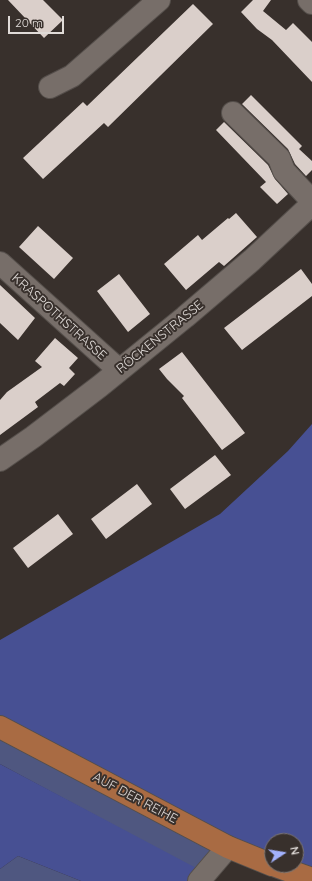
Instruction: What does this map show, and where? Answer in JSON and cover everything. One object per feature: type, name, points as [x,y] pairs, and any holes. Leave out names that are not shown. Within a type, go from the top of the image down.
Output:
[{"type":"main road","name":"AUF DER REIHE","points":[[0,727],[228,847],[264,862]]},
{"type":"main road","name":"AUF DER REIHE","points":[[295,873],[312,879]]},
{"type":"street","points":[[50,88],[72,76],[159,0]]},
{"type":"street","points":[[309,0],[312,3]]},
{"type":"street","points":[[233,113],[279,158],[284,171],[312,201]]},
{"type":"street","name":"RÖCKENSTRASSE","points":[[0,460],[119,370],[208,298],[252,260],[312,204]]},
{"type":"street","name":"KRASPOTHSTRASSE","points":[[0,263],[119,370]]},
{"type":"street","points":[[199,881],[228,847]]},
{"type":"shaded area","points":[[312,424],[312,877],[304,871],[304,833],[264,833],[264,859],[0,726],[0,640],[220,514],[288,451]]},
{"type":"shaded area","points":[[0,726],[228,847],[204,874],[0,764]]},
{"type":"shaded area","points":[[0,764],[198,869],[199,881],[81,881],[18,856],[0,869]]},
{"type":"shaded area","points":[[18,856],[81,881],[0,881],[0,869]]},
{"type":"building","points":[[8,0],[43,0],[63,20],[44,38]]},
{"type":"building","points":[[253,0],[271,0],[263,11],[286,30],[293,23],[312,42],[312,82],[272,40],[257,29],[241,12]]},
{"type":"building","points":[[193,4],[213,24],[108,127],[104,123],[43,179],[23,158],[83,102],[87,106]]},
{"type":"building","points":[[251,95],[302,146],[299,149],[312,161],[312,170],[306,176],[295,164],[288,149],[242,104]]},
{"type":"building","points":[[224,122],[268,165],[275,179],[288,194],[277,204],[260,187],[266,182],[216,130]]},
{"type":"building","points":[[236,213],[257,237],[224,266],[219,262],[186,290],[164,264],[198,235],[202,240]]},
{"type":"building","points":[[38,226],[73,258],[54,279],[19,247]]},
{"type":"building","points":[[301,269],[312,284],[312,296],[242,350],[224,328]]},
{"type":"building","points":[[119,274],[150,314],[128,332],[97,291]]},
{"type":"building","points":[[0,285],[35,318],[18,340],[0,323]]},
{"type":"building","points":[[55,338],[78,358],[69,368],[75,374],[64,386],[60,383],[35,402],[38,407],[0,435],[0,400],[7,392],[42,367],[35,361]]},
{"type":"building","points":[[182,352],[245,433],[222,450],[182,398],[184,396],[159,369]]},
{"type":"building","points":[[215,455],[231,475],[185,509],[170,489]]},
{"type":"building","points":[[137,484],[152,504],[106,539],[91,519]]},
{"type":"building","points":[[58,514],[73,534],[28,568],[13,548]]}]
